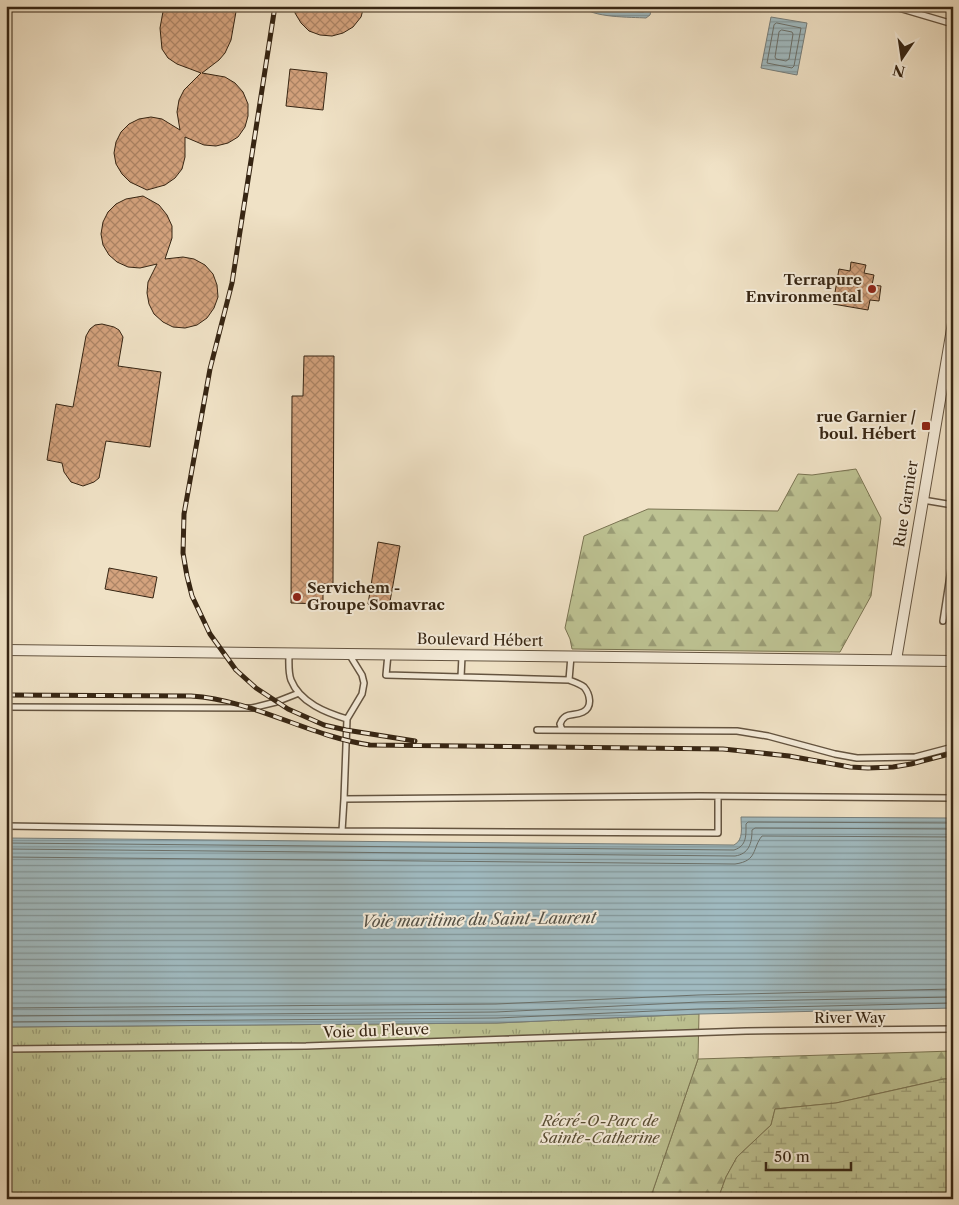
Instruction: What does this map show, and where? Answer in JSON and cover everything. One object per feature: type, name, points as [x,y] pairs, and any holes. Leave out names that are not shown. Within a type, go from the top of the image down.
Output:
[{"type":"street","name":"Rue Garnier","points":[[896,660],[953,323]]},
{"type":"street","name":"Boulevard Hébert","points":[[6,650],[953,661]]},
{"type":"lane","points":[[892,6],[953,24]]},
{"type":"lane","points":[[922,500],[953,505]]},
{"type":"lane","points":[[943,621],[953,556]]},
{"type":"lane","points":[[289,653],[291,681],[299,693],[325,712],[347,719]]},
{"type":"lane","points":[[342,831],[347,719],[362,694],[364,683],[362,675],[349,654]]},
{"type":"lane","points":[[388,654],[386,675],[569,680],[583,686],[589,695],[587,708],[582,712],[566,714],[560,724],[562,730]]},
{"type":"lane","points":[[461,677],[462,655]]},
{"type":"lane","points":[[569,680],[571,656]]},
{"type":"lane","points":[[6,707],[252,708],[276,702],[299,693]]},
{"type":"lane","points":[[537,730],[737,731],[768,736],[857,758],[915,757],[953,747]]},
{"type":"lane","points":[[6,826],[342,831],[718,832],[718,797]]},
{"type":"lane","points":[[344,799],[952,798]]},
{"type":"lane","name":"River Way","points":[[746,1031],[953,1029]]},
{"type":"lane","name":"Voie du Fleuve","points":[[6,1049],[306,1046],[746,1031]]},
{"type":"green space","points":[[856,469],[881,518],[871,596],[840,652],[572,649],[565,628],[584,536],[648,509],[778,511],[798,474],[812,475]]},
{"type":"green space","name":"Récré-O-Parc de Sainte-Catherine","points":[[699,1014],[698,1059],[650,1199],[6,1199],[6,1027],[497,1023]]},
{"type":"green space","points":[[953,1051],[953,1079],[943,1079],[836,1103],[775,1109],[771,1125],[737,1157],[726,1177],[718,1199],[650,1199],[698,1059]]},
{"type":"green space","points":[[944,1079],[953,1079],[953,1199],[787,1199],[785,1196],[765,1199],[718,1199],[726,1177],[737,1157],[771,1125],[775,1109],[836,1103]]},
{"type":"water","points":[[583,6],[652,6],[650,15],[646,18],[602,15],[587,10]]},
{"type":"water","points":[[771,17],[807,23],[797,75],[761,68]]},
{"type":"water","name":"Voie maritime du Saint-Laurent","points":[[741,817],[953,818],[953,1008],[699,1014],[497,1023],[6,1027],[6,838],[734,845],[741,837]]},
{"type":"building","points":[[164,6],[237,6],[231,40],[225,53],[202,73],[225,77],[235,83],[243,92],[248,104],[248,116],[245,127],[238,137],[228,143],[216,146],[204,145],[185,137],[185,157],[182,169],[175,178],[165,185],[147,190],[130,182],[122,174],[116,164],[114,153],[116,142],[121,132],[129,124],[139,119],[151,117],[162,119],[180,130],[177,112],[179,100],[184,90],[201,73],[177,64],[168,58],[162,49],[160,28]]},
{"type":"building","points":[[294,6],[364,6],[361,17],[353,27],[343,33],[332,36],[320,35],[309,31],[295,13]]},
{"type":"building","points":[[290,69],[327,73],[323,110],[286,106]]},
{"type":"building","points":[[143,196],[159,205],[167,215],[172,226],[172,238],[165,259],[183,257],[194,259],[205,265],[213,274],[217,285],[218,297],[214,308],[207,318],[197,325],[185,328],[173,327],[163,322],[154,314],[149,304],[147,293],[148,282],[157,264],[140,268],[128,267],[117,262],[109,255],[103,245],[101,234],[103,222],[108,212],[116,204],[126,199]]},
{"type":"building","points":[[851,262],[866,265],[864,273],[874,275],[872,285],[881,286],[879,301],[870,300],[868,310],[833,304],[839,269],[850,271]]},
{"type":"building","points":[[102,324],[119,330],[123,337],[118,366],[161,372],[150,447],[106,441],[99,478],[83,486],[71,482],[64,472],[62,463],[47,460],[56,404],[73,407],[86,336],[95,325]]},
{"type":"building","points":[[304,356],[334,356],[333,584],[323,584],[323,604],[291,603],[292,396],[303,396]]},
{"type":"building","points":[[378,542],[400,546],[389,607],[368,604]]},
{"type":"building","points":[[109,568],[157,577],[153,598],[105,589]]},
{"type":"railway","points":[[275,6],[232,283],[210,369],[184,514],[183,553],[187,576],[192,596],[210,634],[236,670],[256,688],[288,709],[324,725],[415,741]]},
{"type":"railway","points":[[6,695],[191,696],[214,699],[237,704],[325,734],[370,745],[723,749],[789,756],[850,767],[868,768],[911,764],[953,753]]},
{"type":"place","name":"Terrapure Environmental","points":[[872,289]]},
{"type":"place","name":"rue Garnier / boul. Hébert","points":[[926,426]]},
{"type":"place","name":"Servichem - Groupe Somavrac","points":[[297,597]]}]
